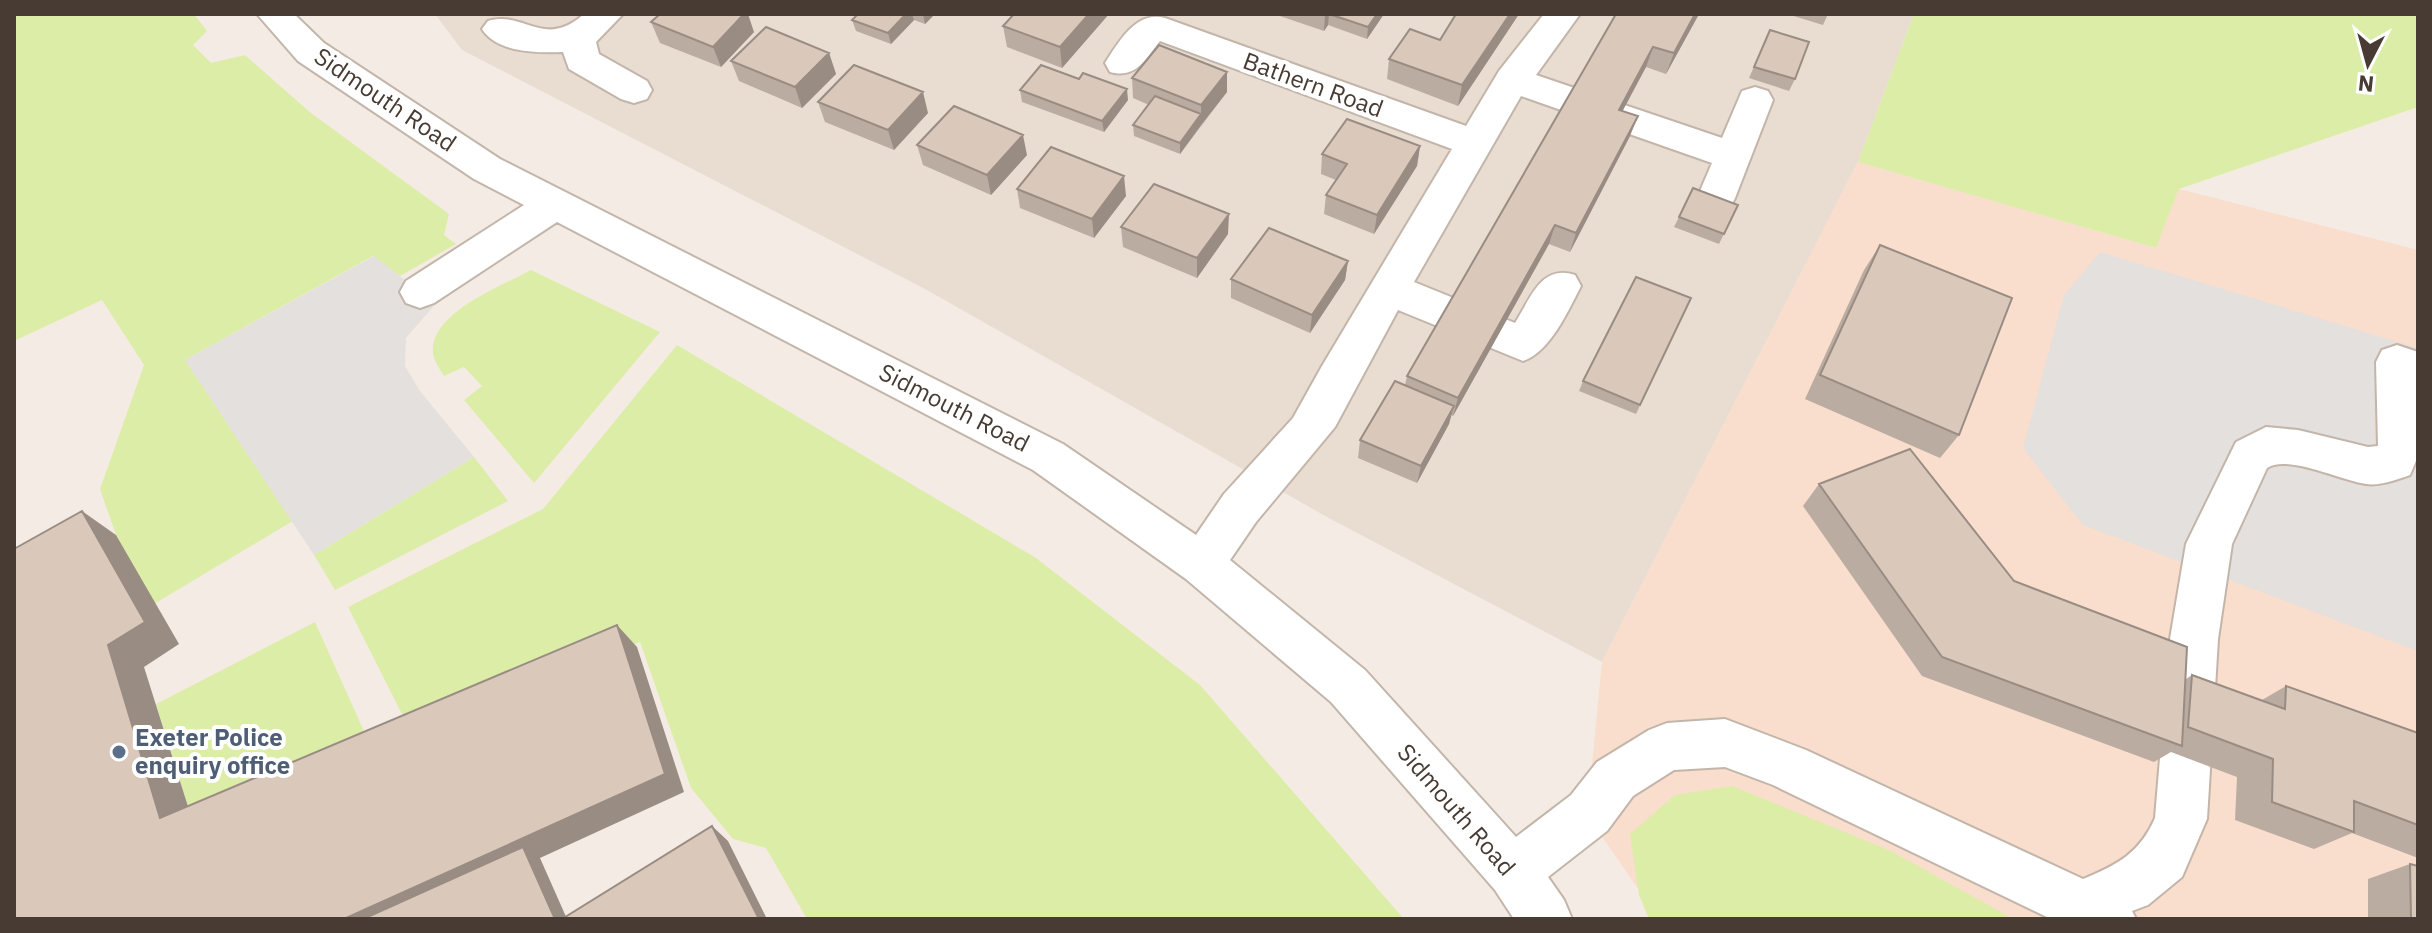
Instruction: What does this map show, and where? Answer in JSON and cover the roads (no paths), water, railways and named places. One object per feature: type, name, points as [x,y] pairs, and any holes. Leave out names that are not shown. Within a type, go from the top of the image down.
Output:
[{"type":"street","name":"Sidmouth Road","points":[[274,14],[311,52],[487,169],[1048,457],[1202,565],[1348,686],[1513,872],[1545,919]]},
{"type":"street","points":[[500,29],[532,41],[578,39],[606,14]]},
{"type":"street","points":[[1202,565],[1238,510],[1308,430],[1512,80],[1563,14]]},
{"type":"street","name":"Bathern Road","points":[[1123,63],[1157,20],[1474,143]]},
{"type":"street","points":[[578,39],[582,60],[634,90]]},
{"type":"street","points":[[1512,80],[1734,156]]},
{"type":"street","points":[[1716,198],[1755,100]]},
{"type":"street","points":[[420,292],[556,204]]},
{"type":"street","points":[[1390,289],[1514,357],[1561,286]]},
{"type":"street","points":[[1513,872],[1589,813],[1615,779],[1667,747],[1725,743],[1788,767],[2097,913],[2164,859],[2181,819],[2194,639],[2209,544],[2251,455],[2266,445],[2298,448],[2368,466],[2394,462],[2401,441],[2397,362],[2418,369]]},
{"type":"place","name":"Exeter Police enquiry office","points":[[119,752]]}]
